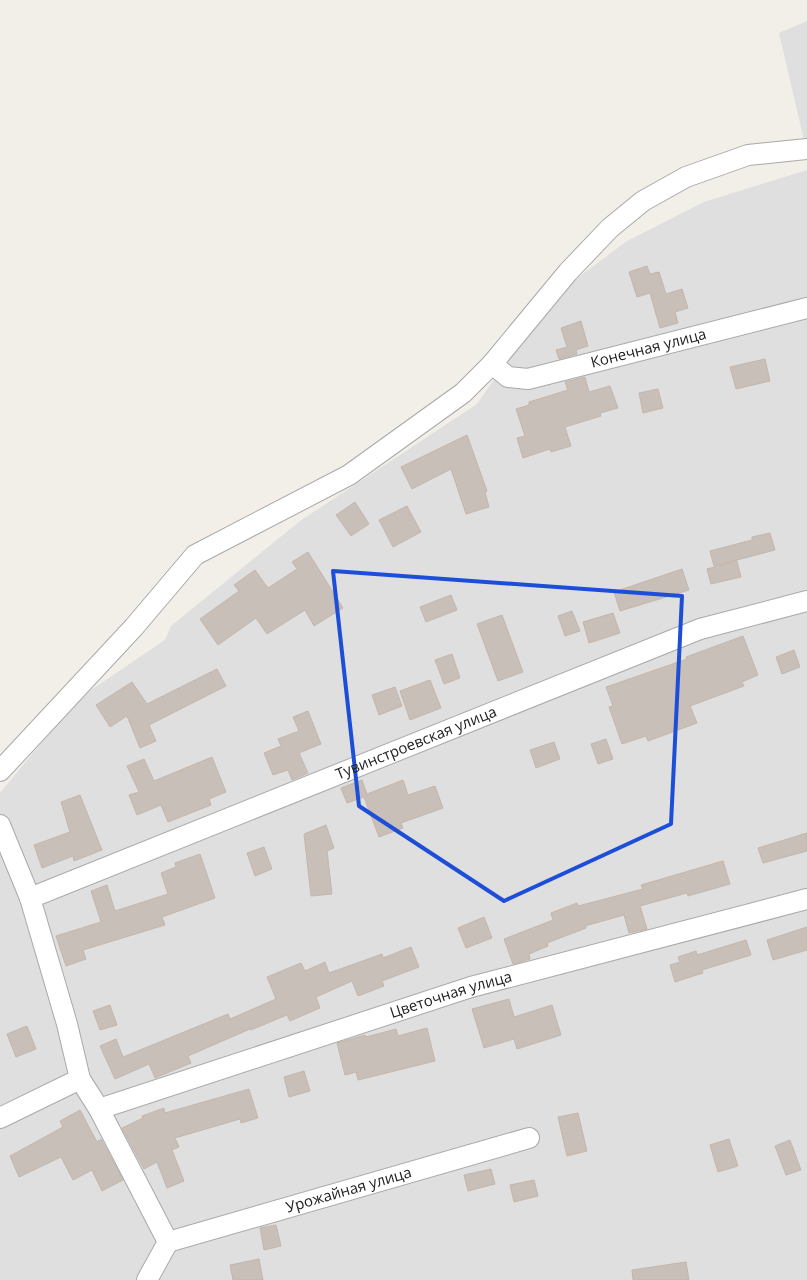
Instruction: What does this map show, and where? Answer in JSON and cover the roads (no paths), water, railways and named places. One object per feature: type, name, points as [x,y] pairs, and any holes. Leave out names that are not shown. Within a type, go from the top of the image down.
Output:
[{"type":"street","points":[[0,771],[134,627],[195,555],[349,475],[463,394],[492,364],[568,272],[610,228],[643,201],[686,177],[748,155],[807,149]]},
{"type":"street","name":"Конечная улица","points":[[492,364],[508,377],[528,379],[807,308]]},
{"type":"street","name":"Тувинстроевская улица","points":[[30,898],[700,629],[807,601]]},
{"type":"street","points":[[0,825],[30,898],[67,1024],[80,1079],[99,1109],[168,1242],[147,1280]]},
{"type":"street","name":"Цветочная улица","points":[[99,1109],[471,987],[807,899]]},
{"type":"street","points":[[0,1118],[80,1079]]},
{"type":"street","name":"Урожайная улица","points":[[168,1242],[529,1138]]}]
